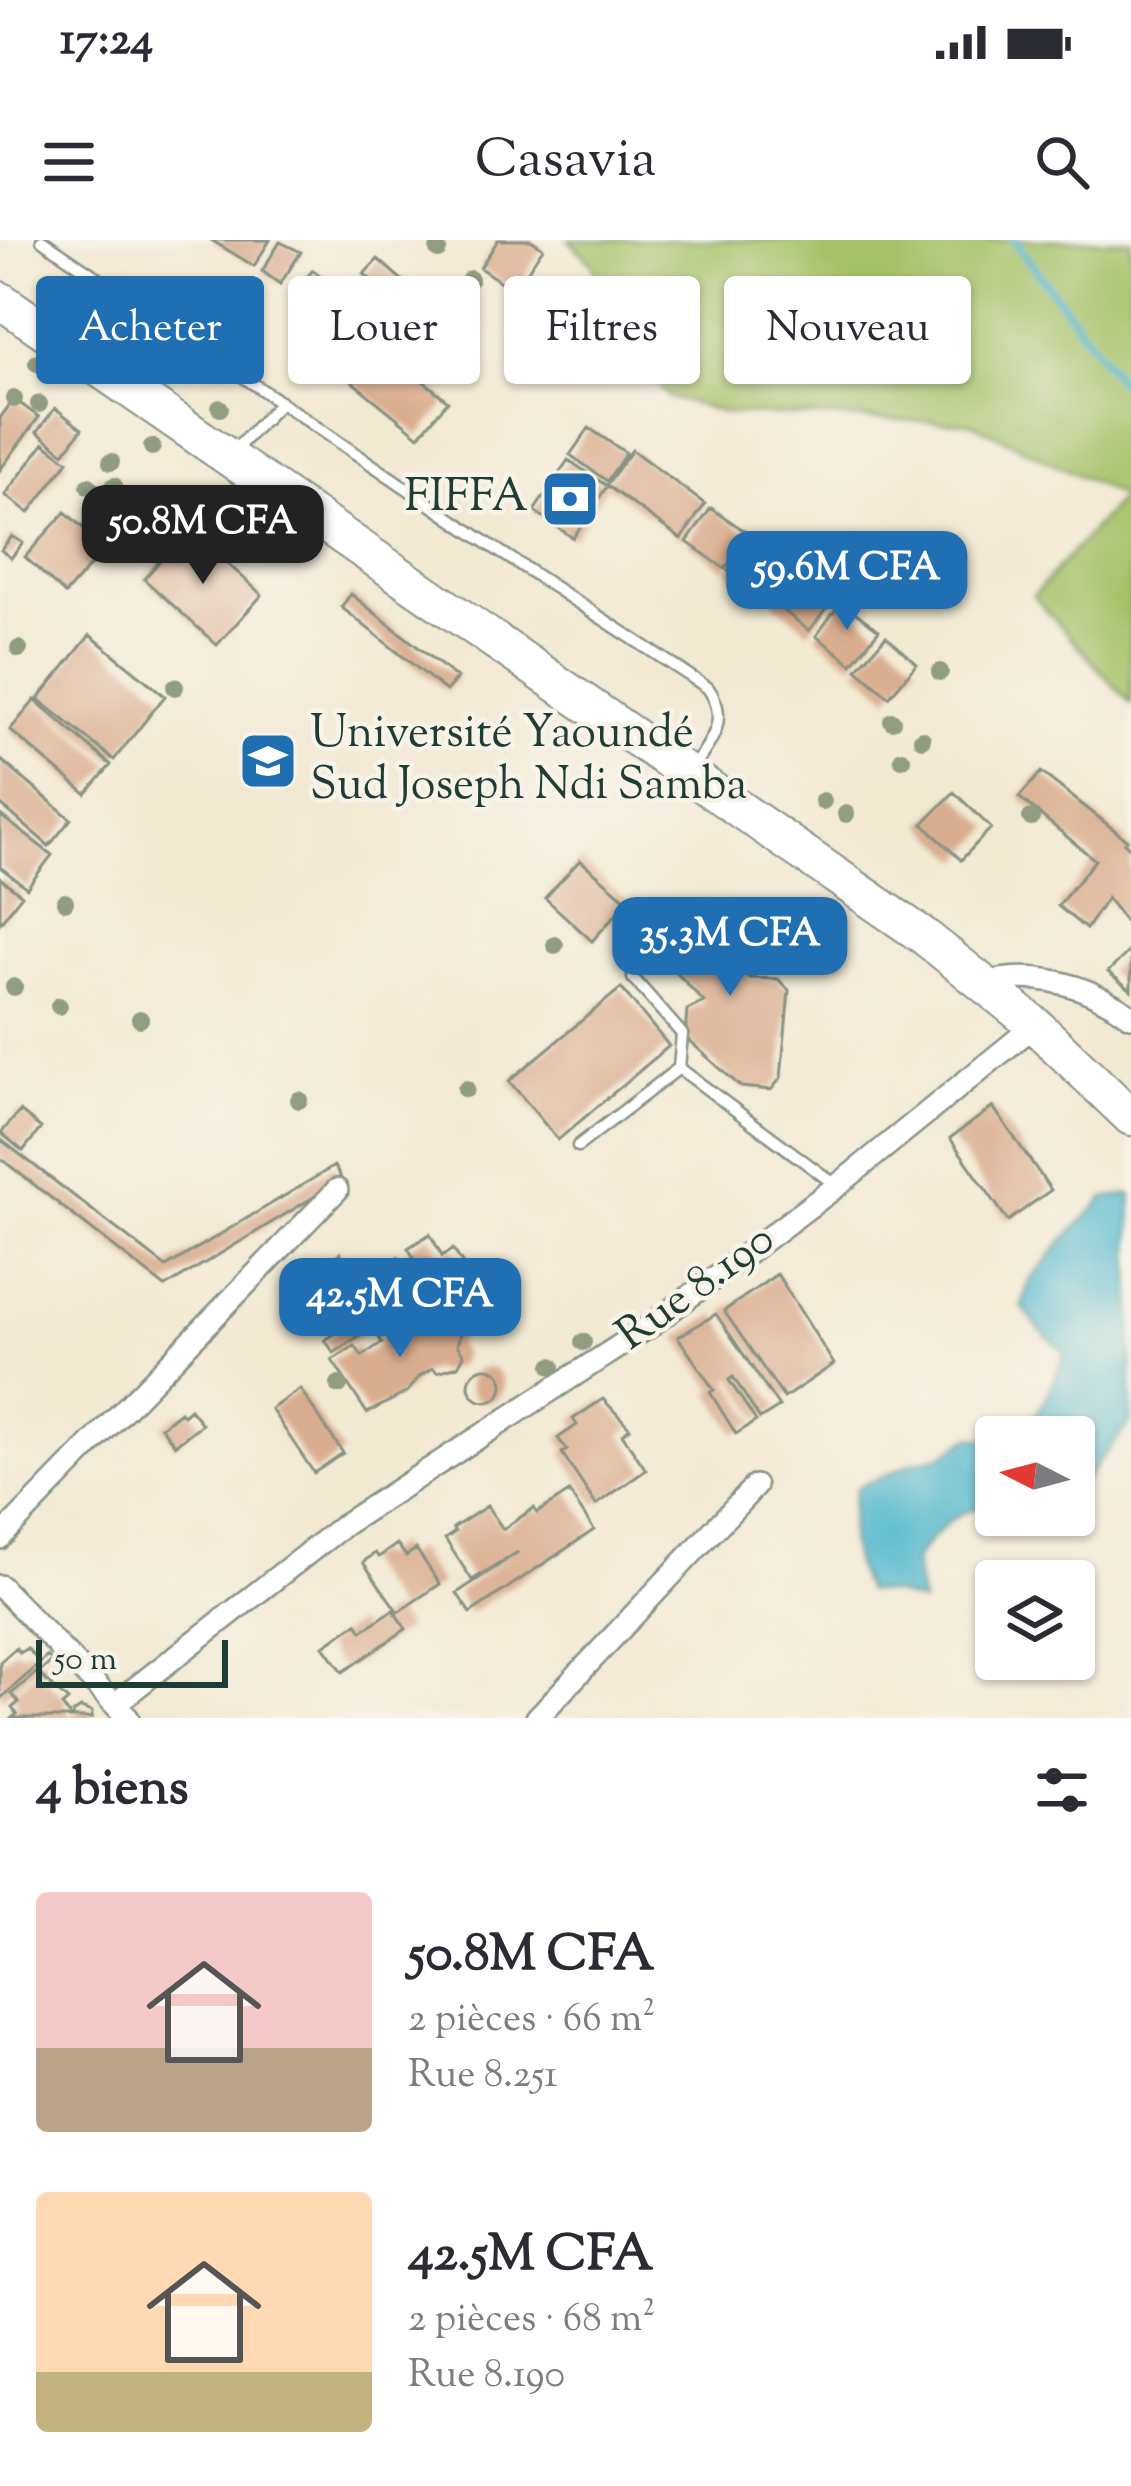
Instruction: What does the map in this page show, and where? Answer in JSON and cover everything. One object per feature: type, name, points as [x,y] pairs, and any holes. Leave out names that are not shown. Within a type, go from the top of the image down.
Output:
[{"type":"highway","points":[[0,300],[830,869],[985,983],[1131,1117]]},
{"type":"street","points":[[985,983],[1029,976],[1072,986],[1131,1016]]},
{"type":"street","name":"Rue 8.190","points":[[121,1711],[345,1524],[650,1326],[837,1186],[1035,1025]]},
{"type":"street","points":[[0,1538],[337,1190]]},
{"type":"street","points":[[537,1718],[755,1486]]},
{"type":"street","points":[[0,1586],[121,1711]]},
{"type":"lane","points":[[42,240],[708,688],[718,702],[717,730],[689,773]]},
{"type":"lane","points":[[228,457],[281,402]]},
{"type":"lane","points":[[578,1146],[679,1068],[682,1034],[633,978]]},
{"type":"lane","points":[[679,1068],[837,1186]]},
{"type":"green space","points":[[569,240],[1131,240],[1131,704],[1033,596],[1122,497],[972,423],[725,413],[668,397],[658,384],[700,384],[700,276],[597,276],[591,262]]},
{"type":"water","points":[[1131,1194],[1131,1421],[1095,1467],[1095,1416],[1034,1416],[1051,1389],[1064,1352],[1022,1306],[1030,1280],[1105,1198]]},
{"type":"water","points":[[975,1437],[975,1509],[939,1531],[914,1561],[922,1603],[866,1591],[850,1541],[856,1488],[941,1456]]},
{"type":"building","points":[[211,240],[270,240],[254,266]]},
{"type":"building","points":[[498,240],[531,240],[543,248],[524,276],[504,276],[504,284],[480,268]]},
{"type":"building","points":[[280,242],[301,252],[280,284],[262,271]]},
{"type":"building","points":[[378,259],[397,276],[366,276]]},
{"type":"building","points":[[355,384],[427,384],[448,401],[419,436]]},
{"type":"building","points":[[14,399],[39,417],[0,470],[0,418]]},
{"type":"building","points":[[55,408],[82,429],[64,453],[37,432]]},
{"type":"building","points":[[589,428],[626,453],[607,481],[570,455]]},
{"type":"building","points":[[44,443],[68,461],[29,513],[5,495]]},
{"type":"building","points":[[632,450],[705,504],[681,539],[606,485]]},
{"type":"building","name":"FIFFA","points":[[568,460],[607,486],[573,538],[534,511]]},
{"type":"building","points":[[711,508],[749,534],[725,569],[687,542]]},
{"type":"building","points":[[65,512],[106,548],[65,594],[25,557]]},
{"type":"building","points":[[189,528],[262,595],[217,645],[144,579]]},
{"type":"building","points":[[12,536],[23,543],[11,558],[1,550]]},
{"type":"building","points":[[754,538],[791,564],[765,600],[728,571]]},
{"type":"building","points":[[798,569],[836,597],[809,631],[773,602]]},
{"type":"building","points":[[351,594],[457,678],[446,691],[341,607]]},
{"type":"building","points":[[841,602],[879,630],[852,664],[816,636]]},
{"type":"building","points":[[90,635],[165,696],[114,760],[38,699]]},
{"type":"building","points":[[886,636],[917,664],[889,697],[857,669]]},
{"type":"building","points":[[35,700],[111,765],[86,794],[10,730]]},
{"type":"building","points":[[0,759],[71,819],[49,846],[0,804]]},
{"type":"building","points":[[1041,772],[1127,840],[1131,929],[1107,898],[1086,929],[1058,906],[1095,860],[1019,797]]},
{"type":"building","points":[[954,792],[991,828],[961,860],[923,824]]},
{"type":"building","points":[[0,815],[52,855],[27,888],[0,867]]},
{"type":"building","points":[[580,860],[628,901],[592,941],[545,898]]},
{"type":"building","points":[[0,878],[22,895],[0,923]]},
{"type":"building","points":[[697,901],[709,901],[712,906],[732,904],[737,912],[735,925],[747,927],[750,933],[747,947],[733,950],[724,966],[742,967],[749,978],[778,979],[789,990],[781,1078],[771,1090],[741,1087],[685,1037],[687,1010],[704,1002],[661,956],[677,930],[686,929]]},
{"type":"building","points":[[1131,949],[1131,990],[1108,972]]},
{"type":"building","points":[[621,988],[669,1046],[558,1140],[509,1081]]},
{"type":"building","points":[[993,1107],[1051,1190],[1008,1221],[950,1138]]},
{"type":"building","points":[[20,1111],[41,1128],[23,1151],[1,1133]]},
{"type":"building","points":[[0,1139],[166,1267],[334,1166],[342,1180],[165,1287],[0,1158]]},
{"type":"building","points":[[430,1234],[442,1256],[453,1249],[466,1269],[387,1319],[363,1282],[398,1257],[403,1264],[414,1258],[408,1248]]},
{"type":"building","points":[[340,1253],[377,1308],[364,1317],[328,1262]]},
{"type":"building","points":[[777,1274],[834,1364],[784,1398],[724,1311]]},
{"type":"building","points":[[434,1309],[460,1334],[457,1345],[464,1355],[458,1366],[437,1372],[433,1368],[407,1392],[367,1413],[332,1360],[355,1346],[362,1356],[382,1343],[379,1338],[398,1326],[403,1334],[407,1326]]},
{"type":"building","points":[[716,1314],[779,1407],[760,1419],[733,1377],[729,1380],[756,1421],[736,1434],[710,1392],[714,1390],[678,1337]]},
{"type":"building","points":[[356,1319],[365,1332],[334,1353],[325,1340]]},
{"type":"building","points":[[486,1368],[498,1373],[503,1385],[498,1397],[486,1402],[474,1397],[469,1385],[474,1373]]},
{"type":"building","points":[[300,1389],[343,1453],[314,1473],[271,1409]]},
{"type":"building","points":[[603,1399],[630,1428],[622,1434],[646,1470],[596,1505],[562,1453],[567,1450],[558,1438],[577,1425],[573,1419]]},
{"type":"building","points":[[190,1409],[202,1424],[175,1445],[161,1427]]},
{"type":"building","points":[[569,1492],[594,1530],[470,1613],[457,1593],[518,1552],[472,1580],[445,1539],[455,1532],[453,1528],[487,1506],[503,1529]]},
{"type":"building","points":[[397,1544],[406,1556],[416,1549],[440,1584],[398,1612],[363,1562]]},
{"type":"building","points":[[393,1610],[406,1629],[343,1672],[324,1646],[357,1623],[362,1631]]},
{"type":"building","points":[[16,1648],[20,1653],[27,1648],[40,1663],[47,1656],[52,1661],[40,1672],[36,1667],[0,1699],[0,1662]]},
{"type":"building","points":[[37,1672],[68,1701],[62,1706],[72,1718],[12,1718],[17,1714],[12,1708],[19,1702],[11,1694]]},
{"type":"building","points":[[81,1708],[92,1712],[92,1718],[74,1718],[73,1713]]},
{"type":"waterway","points":[[1014,240],[1131,396]]},
{"type":"place","name":"FIFFA","points":[[570,499]]},
{"type":"place","name":"Université Yaoundé Sud Joseph Ndi Samba","points":[[268,761]]}]
